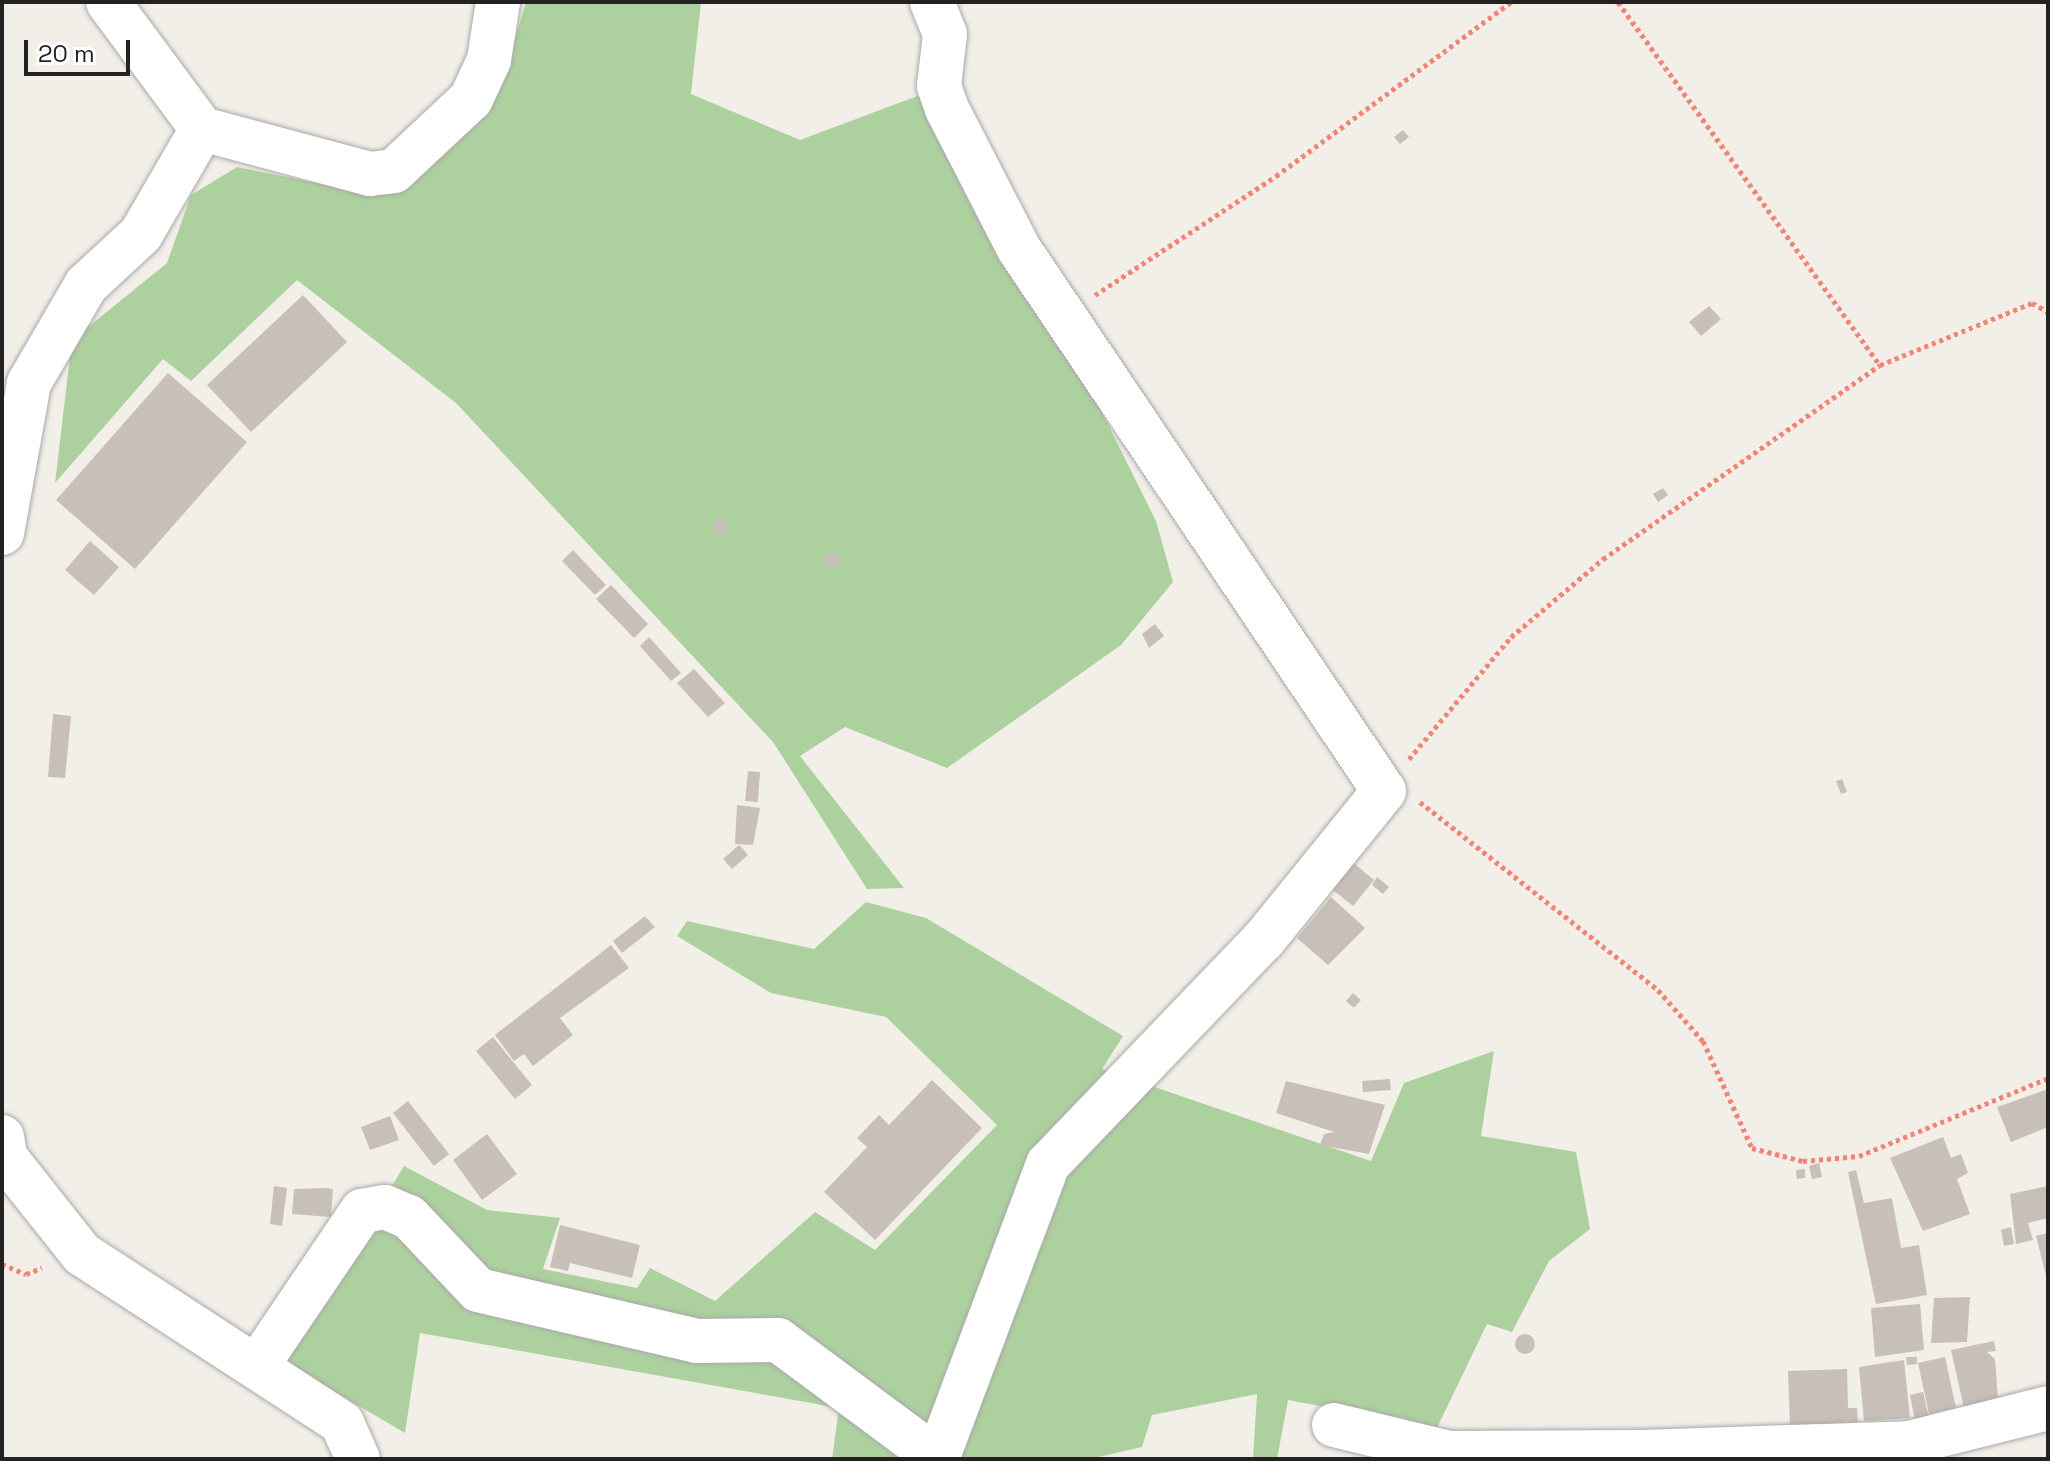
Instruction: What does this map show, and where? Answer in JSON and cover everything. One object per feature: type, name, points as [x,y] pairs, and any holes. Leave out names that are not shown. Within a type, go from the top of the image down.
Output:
[{"type":"street","points":[[108,2],[202,129],[370,174],[394,171],[471,99],[489,60],[498,2]]},
{"type":"street","points":[[259,1363],[362,1211],[385,1207],[409,1217],[478,1290],[697,1341],[778,1340],[937,1458],[1048,1164],[1264,939],[1388,786],[1061,318],[947,109],[939,86],[945,34],[932,2]]},
{"type":"street","points":[[2,533],[29,383],[86,285],[141,234],[202,129]]},
{"type":"street","points":[[2,1137],[5,1157],[82,1254],[259,1363],[342,1423],[358,1459]]},
{"type":"street","points":[[1334,1425],[1449,1453],[1642,1452],[1909,1443],[2048,1408]]},
{"type":"path","points":[[1061,318],[1276,176],[1511,2]]},
{"type":"path","points":[[1618,2],[1880,365]]},
{"type":"path","points":[[2048,312],[2032,303],[1880,365],[1592,568],[1511,637],[1388,786],[1658,990],[1703,1041],[1752,1148],[1803,1161],[1859,1156],[2048,1078]]},
{"type":"green space","points":[[526,2],[701,2],[691,94],[800,140],[920,95],[1066,340],[1156,521],[1173,582],[1121,645],[947,768],[845,727],[800,756],[904,888],[867,889],[773,742],[456,403],[297,280],[191,381],[163,359],[55,483],[72,340],[167,263],[191,195],[237,167],[373,194],[507,66]]},
{"type":"green space","points":[[866,902],[926,918],[1123,1036],[1102,1069],[1371,1161],[1404,1083],[1494,1051],[1481,1136],[1576,1152],[1590,1229],[1549,1261],[1512,1332],[1487,1324],[1437,1428],[1288,1400],[1277,1459],[1253,1459],[1257,1394],[1152,1415],[1142,1447],[1090,1459],[832,1459],[839,1408],[420,1333],[405,1433],[286,1363],[404,1166],[487,1210],[560,1218],[543,1269],[637,1288],[650,1268],[715,1301],[815,1212],[875,1250],[997,1125],[886,1017],[771,993],[677,936],[687,921],[814,949]]},
{"type":"building","points":[[1403,130],[1409,137],[1400,144],[1394,137]]},
{"type":"building","points":[[303,295],[347,342],[251,432],[207,385]]},
{"type":"building","points":[[1709,306],[1721,319],[1701,336],[1689,322]]},
{"type":"building","points":[[168,373],[247,442],[135,569],[56,500]]},
{"type":"building","points":[[1663,488],[1668,495],[1658,502],[1653,494]]},
{"type":"building","points":[[715,518],[726,518],[726,536],[716,536]]},
{"type":"building","points":[[90,541],[119,567],[94,595],[65,570]]},
{"type":"building","points":[[573,550],[606,585],[595,595],[562,561]]},
{"type":"building","points":[[825,555],[841,555],[841,566],[824,565]]},
{"type":"building","points":[[611,585],[648,624],[634,638],[596,599]]},
{"type":"building","points":[[1155,624],[1164,636],[1149,648],[1142,634]]},
{"type":"building","points":[[649,637],[681,673],[671,681],[640,646]]},
{"type":"building","points":[[694,669],[725,703],[708,717],[677,683]]},
{"type":"building","points":[[53,714],[71,716],[65,778],[48,777]]},
{"type":"building","points":[[748,771],[760,772],[758,802],[745,801]]},
{"type":"building","points":[[1842,779],[1847,792],[1841,794],[1836,781]]},
{"type":"building","points":[[737,805],[760,808],[753,845],[735,844]]},
{"type":"building","points":[[739,845],[748,855],[732,869],[723,859]]},
{"type":"building","points":[[1350,860],[1374,880],[1353,906],[1329,887]]},
{"type":"building","points":[[1377,877],[1389,887],[1383,894],[1372,885]]},
{"type":"building","points":[[1331,897],[1365,928],[1328,965],[1297,938]]},
{"type":"building","points":[[645,916],[655,927],[622,953],[613,941]]},
{"type":"building","points":[[611,945],[629,968],[560,1018],[573,1035],[533,1066],[524,1054],[514,1061],[495,1035]]},
{"type":"building","points":[[1353,993],[1361,1000],[1354,1008],[1346,1001]]},
{"type":"building","points":[[493,1037],[532,1085],[515,1099],[476,1051]]},
{"type":"building","points":[[1390,1079],[1391,1090],[1363,1092],[1362,1081]]},
{"type":"building","points":[[932,1080],[982,1128],[875,1240],[824,1192],[867,1147],[857,1138],[879,1115],[889,1125]]},
{"type":"building","points":[[1286,1081],[1385,1105],[1369,1154],[1320,1145],[1324,1134],[1334,1132],[1276,1113]]},
{"type":"building","points":[[2048,1089],[2048,1127],[2011,1142],[1997,1107]]},
{"type":"building","points":[[408,1101],[449,1154],[434,1166],[393,1113]]},
{"type":"building","points":[[390,1116],[399,1140],[370,1150],[361,1127]]},
{"type":"building","points":[[487,1134],[517,1174],[482,1200],[453,1160]]},
{"type":"building","points":[[1943,1137],[1951,1158],[1961,1154],[1968,1173],[1957,1179],[1970,1214],[1923,1231],[1890,1158]]},
{"type":"building","points":[[1819,1163],[1822,1177],[1812,1179],[1809,1166]]},
{"type":"building","points":[[1805,1169],[1805,1178],[1797,1179],[1796,1170]]},
{"type":"building","points":[[1856,1170],[1864,1203],[1892,1198],[1901,1248],[1919,1245],[1927,1295],[1876,1304],[1848,1172]]},
{"type":"building","points":[[274,1186],[287,1188],[282,1226],[270,1224]]},
{"type":"building","points":[[2048,1186],[2048,1218],[2028,1223],[2033,1240],[2016,1244],[2010,1194]]},
{"type":"building","points":[[294,1189],[333,1189],[331,1217],[292,1214]]},
{"type":"building","points":[[560,1225],[640,1245],[632,1278],[570,1263],[568,1271],[550,1267]]},
{"type":"building","points":[[2011,1227],[2014,1244],[2004,1246],[2001,1230]]},
{"type":"building","points":[[2048,1233],[2048,1280],[2047,1280],[2036,1236]]},
{"type":"building","points":[[1970,1297],[1967,1342],[1931,1343],[1934,1298]]},
{"type":"building","points":[[1920,1304],[1924,1350],[1875,1357],[1871,1308]]},
{"type":"building","points":[[1525,1334],[1532,1337],[1535,1344],[1532,1351],[1525,1354],[1518,1351],[1515,1344],[1518,1337]]},
{"type":"building","points":[[1994,1341],[1996,1351],[1987,1352],[1995,1359],[1998,1400],[1964,1408],[1951,1350]]},
{"type":"building","points":[[1906,1357],[1917,1357],[1917,1364],[1907,1365]]},
{"type":"building","points":[[1945,1357],[1956,1408],[1929,1414],[1918,1363]]},
{"type":"building","points":[[1904,1360],[1910,1418],[1864,1421],[1859,1367]]},
{"type":"building","points":[[1847,1369],[1848,1408],[1857,1408],[1858,1422],[1790,1426],[1788,1371]]},
{"type":"building","points":[[1923,1392],[1929,1418],[1915,1421],[1910,1395]]}]
